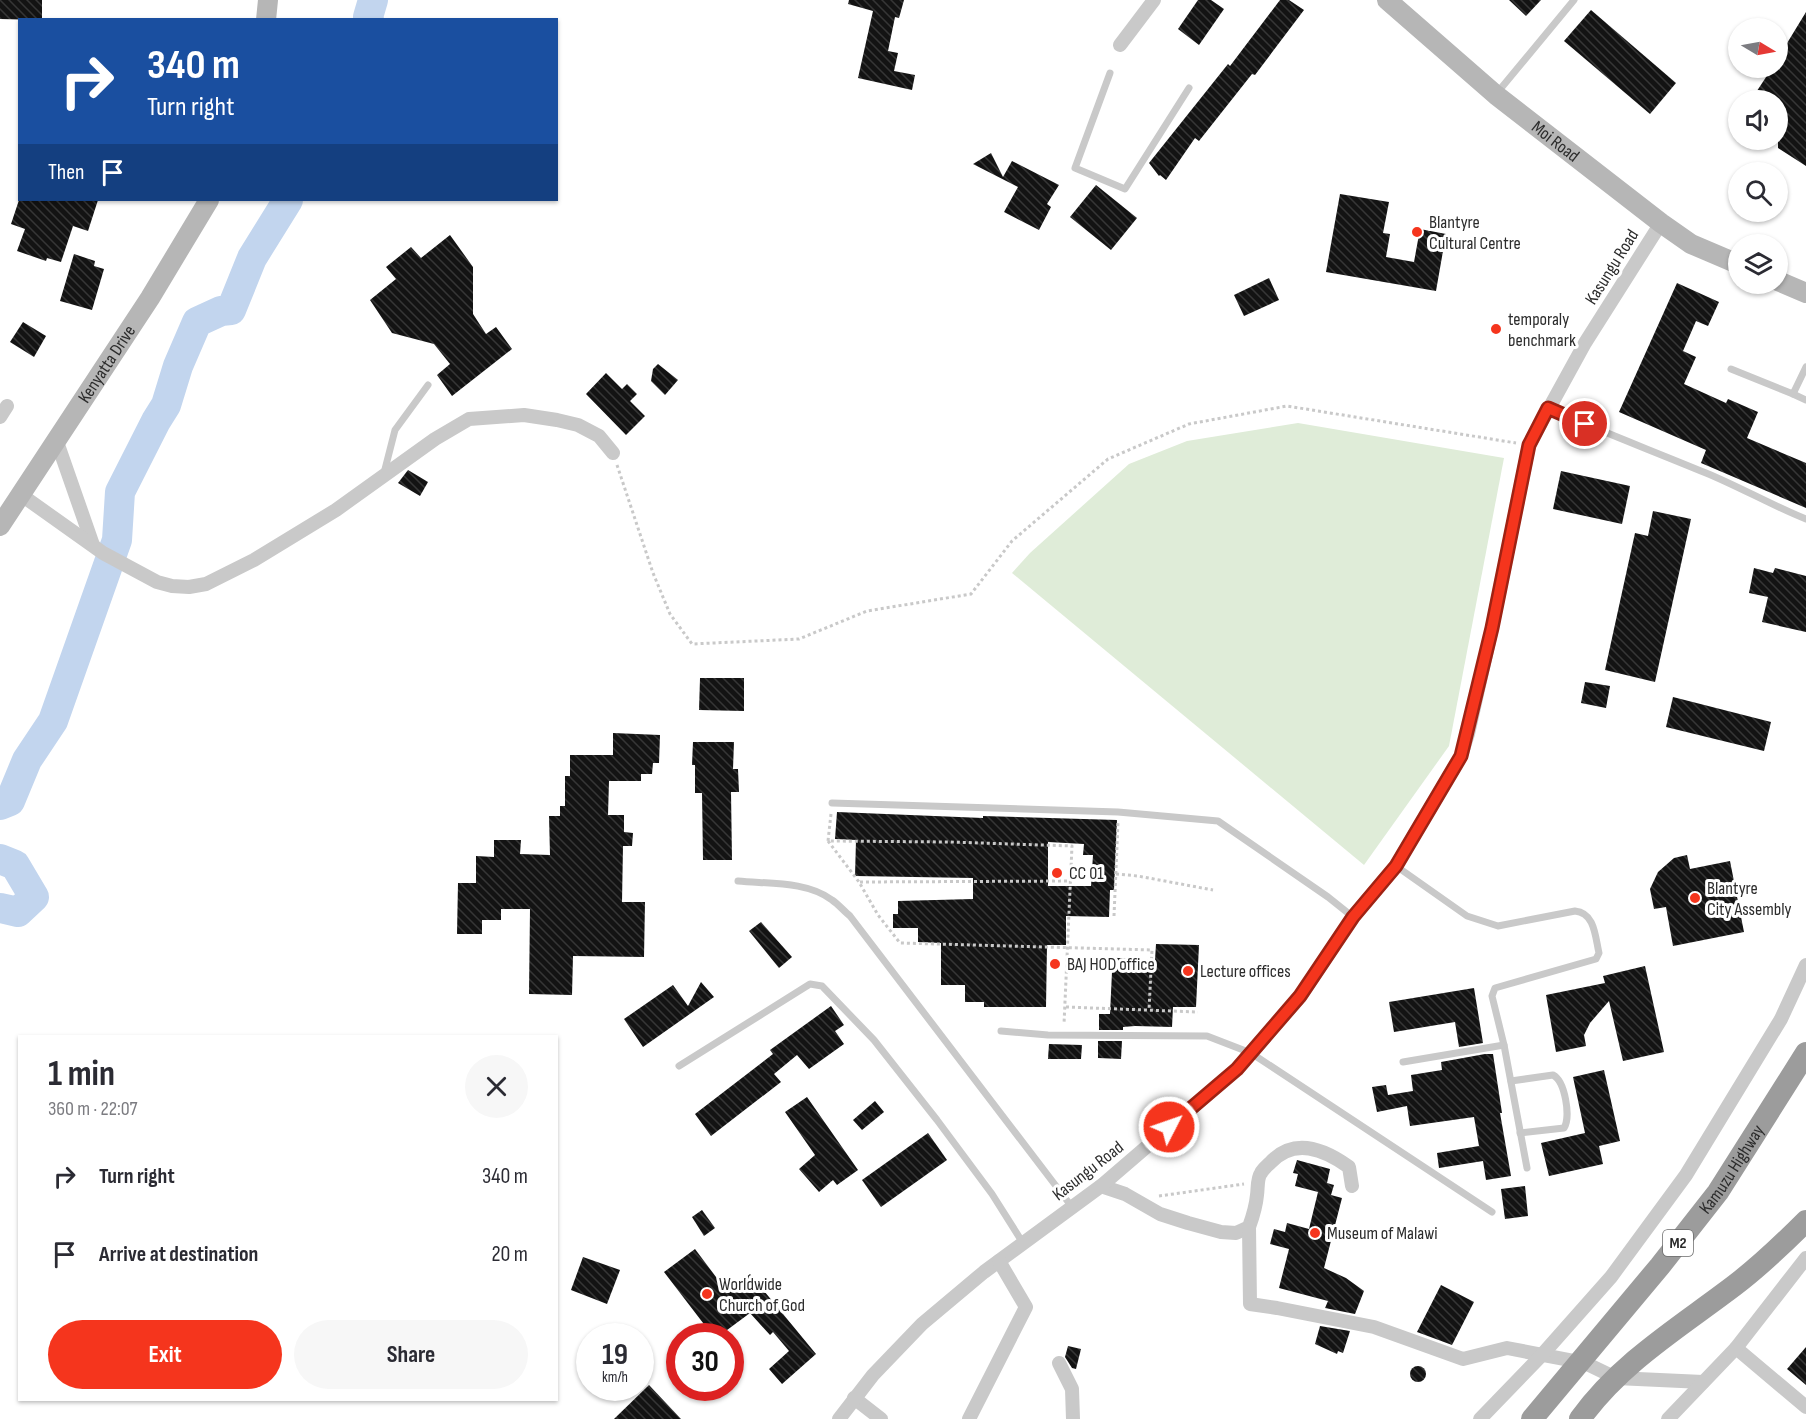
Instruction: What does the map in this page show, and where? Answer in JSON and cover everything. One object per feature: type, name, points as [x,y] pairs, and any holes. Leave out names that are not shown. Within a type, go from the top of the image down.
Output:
[{"type":"highway","name":"Kamuzu Highway","points":[[1532,1419],[1660,1266],[1718,1192],[1806,1053]]},
{"type":"highway","points":[[1580,1419],[1637,1357],[1737,1284],[1784,1244],[1806,1221]]},
{"type":"main road","points":[[266,18],[268,0]]},
{"type":"main road","name":"Moi Road","points":[[1387,0],[1496,94],[1660,223],[1691,244],[1728,260]]},
{"type":"main road","name":"Kenyatta Drive","points":[[0,526],[150,298],[208,201]]},
{"type":"main road","points":[[1788,285],[1806,293]]},
{"type":"street","points":[[1120,45],[1154,0]]},
{"type":"street","name":"Kasungu Road","points":[[839,1419],[891,1354],[922,1324],[999,1261],[1101,1186],[1237,1069],[1300,996],[1353,917],[1396,866],[1461,756],[1468,734],[1529,445],[1585,343],[1660,223]]},
{"type":"street","points":[[20,494],[98,549],[157,582],[189,587],[206,584],[254,560],[336,510],[435,439],[469,419],[524,415],[578,425],[599,436],[613,453]]},
{"type":"street","points":[[56,440],[98,549]]},
{"type":"street","points":[[1480,1419],[1541,1356],[1611,1277],[1686,1175],[1781,1019],[1806,965]]},
{"type":"street","points":[[1352,1186],[1349,1167],[1318,1149],[1300,1147],[1288,1149],[1275,1157],[1260,1174],[1254,1212],[1249,1227],[1250,1304],[1374,1327],[1463,1359],[1507,1348],[1579,1362],[1616,1378],[1703,1382]]},
{"type":"street","points":[[1101,1186],[1125,1194],[1160,1214],[1199,1226],[1221,1232],[1236,1233],[1249,1227]]},
{"type":"street","points":[[1668,1419],[1736,1348],[1806,1258]]},
{"type":"street","points":[[969,1419],[1026,1307],[999,1261]]},
{"type":"street","points":[[1736,1348],[1806,1407]]},
{"type":"street","points":[[1059,1363],[1072,1389],[1073,1419]]},
{"type":"street","points":[[854,1398],[881,1419]]},
{"type":"lane","points":[[1496,94],[1574,0]]},
{"type":"lane","points":[[1110,73],[1075,168],[1125,189],[1189,88]]},
{"type":"lane","points":[[1793,394],[1806,367]]},
{"type":"lane","points":[[1731,369],[1806,400]]},
{"type":"lane","points":[[384,475],[395,430],[428,385]]},
{"type":"lane","points":[[1548,408],[1708,474],[1769,504],[1806,519]]},
{"type":"lane","points":[[832,803],[1118,812],[1218,821],[1328,897],[1353,917]]},
{"type":"lane","points":[[1396,866],[1467,916],[1498,926],[1575,911],[1589,916],[1599,953],[1596,959],[1495,988],[1492,996],[1504,1045],[1527,1168]]},
{"type":"lane","points":[[738,881],[797,886],[814,891],[832,899],[850,916],[1072,1207]]},
{"type":"lane","points":[[679,1066],[810,984],[822,986],[874,1040],[937,1120],[992,1194],[1023,1243]]},
{"type":"lane","points":[[1001,1031],[1048,1035],[1207,1036],[1251,1053],[1492,1212]]},
{"type":"lane","points":[[1403,1062],[1504,1045]]},
{"type":"lane","points":[[1511,1081],[1553,1075],[1558,1077],[1562,1085],[1568,1118],[1564,1128],[1520,1133]]},
{"type":"path","points":[[613,453],[653,573],[670,614],[692,644],[799,639],[867,611],[971,594],[1012,541],[1108,459],[1189,424],[1287,406],[1529,445]]},
{"type":"path","points":[[832,803],[828,841],[859,882],[878,915],[900,943],[1152,950],[1149,1010]]},
{"type":"path","points":[[1114,916],[1118,812]]},
{"type":"path","points":[[828,841],[1072,846],[1064,1034]]},
{"type":"path","points":[[1116,874],[1213,890]]},
{"type":"path","points":[[859,882],[1071,881]]},
{"type":"path","points":[[1066,1007],[1198,1012]]},
{"type":"path","points":[[1125,1194],[1163,1196],[1233,1186],[1252,1182],[1260,1174]]},
{"type":"green space","points":[[1298,423],[1504,458],[1449,746],[1364,865],[1012,573],[1030,553],[1129,464],[1187,441]]},
{"type":"building","points":[[0,0],[42,0],[42,18],[0,19]]},
{"type":"building","points":[[849,0],[904,0],[899,18],[895,17],[888,51],[898,53],[894,71],[915,75],[912,90],[858,78],[873,11],[848,4]]},
{"type":"building","points":[[1198,0],[1211,0],[1224,9],[1199,45],[1178,29]]},
{"type":"building","points":[[1280,0],[1289,0],[1304,10],[1255,75],[1252,74],[1199,141],[1195,138],[1166,180],[1159,176],[1149,163],[1228,64],[1230,66]]},
{"type":"building","points":[[1509,0],[1541,0],[1526,16]]},
{"type":"building","points":[[1591,10],[1676,83],[1650,114],[1564,41]]},
{"type":"building","points":[[1806,12],[1806,166],[1781,150],[1788,150],[1788,90],[1758,90],[1765,78],[1788,78],[1788,42]]},
{"type":"building","points":[[991,153],[1003,177],[1012,161],[1059,185],[1047,204],[1051,207],[1039,230],[1004,212],[1018,187],[973,164]]},
{"type":"building","points":[[1096,185],[1137,218],[1111,250],[1070,217]]},
{"type":"building","points":[[1340,194],[1389,202],[1383,233],[1390,234],[1386,257],[1414,262],[1420,229],[1446,234],[1436,291],[1326,272]]},
{"type":"building","points":[[19,201],[98,201],[88,231],[73,226],[61,262],[47,258],[46,261],[17,251],[25,229],[11,224]]},
{"type":"building","points":[[450,235],[473,267],[473,314],[486,334],[496,327],[512,349],[452,396],[437,375],[450,364],[434,344],[392,333],[370,300],[396,279],[386,267],[411,247],[421,258]]},
{"type":"building","points":[[74,254],[95,261],[94,266],[104,269],[92,310],[60,301]]},
{"type":"building","points":[[1269,278],[1279,300],[1244,316],[1234,295]]},
{"type":"building","points":[[1677,283],[1719,302],[1708,326],[1696,321],[1683,351],[1696,357],[1684,384],[1726,403],[1728,399],[1758,412],[1747,438],[1806,463],[1806,508],[1701,463],[1706,450],[1619,412]]},
{"type":"building","points":[[23,322],[46,336],[34,357],[10,342]]},
{"type":"building","points":[[658,364],[678,380],[665,395],[651,381],[653,369]]},
{"type":"building","points":[[606,373],[622,389],[627,384],[637,394],[630,401],[645,416],[626,435],[586,394]]},
{"type":"building","points":[[408,470],[428,482],[420,496],[398,483]]},
{"type":"building","points":[[1561,471],[1630,486],[1622,524],[1553,509]]},
{"type":"building","points":[[1653,511],[1691,519],[1655,682],[1605,670],[1635,533],[1648,536]]},
{"type":"building","points":[[1754,568],[1773,573],[1775,568],[1806,576],[1806,632],[1762,622],[1768,597],[1749,593]]},
{"type":"building","points":[[700,678],[744,678],[744,711],[699,710]]},
{"type":"building","points":[[1585,682],[1610,686],[1606,708],[1581,703]]},
{"type":"building","points":[[1673,697],[1771,722],[1764,751],[1666,727]]},
{"type":"building","points":[[613,733],[660,735],[659,763],[653,763],[652,774],[641,774],[641,781],[609,781],[608,815],[624,815],[624,832],[633,833],[632,846],[623,846],[622,902],[645,902],[644,957],[573,956],[572,995],[529,994],[530,909],[501,909],[501,920],[482,920],[482,934],[457,934],[458,883],[476,883],[476,856],[494,857],[494,840],[521,840],[520,854],[550,855],[549,816],[560,816],[560,806],[565,806],[565,776],[570,776],[570,755],[613,755]]},
{"type":"building","points":[[693,742],[734,742],[733,769],[738,769],[739,792],[731,792],[732,860],[703,860],[702,793],[695,793],[695,765],[692,765]]},
{"type":"building","points":[[837,812],[983,818],[983,816],[1117,820],[1114,890],[1110,890],[1109,917],[1066,916],[1066,945],[1047,945],[1046,1007],[984,1007],[984,1002],[965,1002],[965,985],[941,985],[941,943],[918,942],[918,928],[893,928],[893,914],[898,914],[898,901],[973,899],[973,878],[855,876],[856,840],[835,839]],"holes":[[[1048,842],[1084,844],[1083,855],[1093,855],[1091,886],[1048,886]]]},
{"type":"building","name":"Blantyre City Assembly","points":[[1687,855],[1690,869],[1730,861],[1744,932],[1673,946],[1666,907],[1654,909],[1650,889],[1658,872],[1674,858]]},
{"type":"building","points":[[761,922],[792,957],[779,968],[749,931]]},
{"type":"building","points":[[1156,944],[1199,945],[1196,1007],[1173,1007],[1172,1027],[1135,1026],[1123,1027],[1123,1030],[1099,1030],[1099,1014],[1110,1014],[1112,972],[1100,971],[1100,957],[1155,960]]},
{"type":"building","points":[[1645,966],[1664,1052],[1623,1061],[1609,1001],[1590,1023],[1584,1035],[1586,1046],[1556,1052],[1546,995],[1605,983],[1603,976]]},
{"type":"building","points":[[701,982],[714,997],[643,1047],[624,1019],[673,985],[688,1006]]},
{"type":"building","points":[[1474,988],[1483,1043],[1459,1047],[1455,1022],[1394,1032],[1389,1002]]},
{"type":"building","points":[[831,1006],[844,1025],[835,1031],[844,1044],[809,1069],[797,1055],[774,1074],[781,1082],[711,1136],[695,1114],[773,1054],[770,1050]]},
{"type":"building","points":[[1098,1041],[1122,1041],[1121,1059],[1098,1058]]},
{"type":"building","points":[[1049,1044],[1082,1045],[1081,1059],[1048,1059]]},
{"type":"building","points":[[1493,1054],[1511,1176],[1486,1180],[1483,1161],[1439,1168],[1437,1153],[1479,1146],[1474,1117],[1410,1126],[1407,1106],[1377,1112],[1372,1087],[1386,1085],[1388,1095],[1413,1091],[1411,1075],[1442,1070],[1441,1062]]},
{"type":"building","points":[[1604,1070],[1620,1141],[1599,1146],[1603,1164],[1549,1176],[1541,1143],[1585,1133],[1573,1077]]},
{"type":"building","points":[[807,1097],[858,1170],[837,1185],[833,1180],[819,1192],[799,1169],[815,1155],[785,1112]]},
{"type":"building","points":[[875,1101],[884,1112],[862,1130],[853,1120]]},
{"type":"building","points":[[928,1133],[947,1160],[881,1207],[862,1180]]},
{"type":"building","points":[[1297,1160],[1330,1169],[1327,1183],[1334,1185],[1331,1195],[1342,1198],[1324,1268],[1346,1278],[1364,1291],[1355,1314],[1325,1308],[1328,1301],[1279,1288],[1289,1249],[1270,1244],[1274,1229],[1285,1232],[1287,1223],[1309,1229],[1318,1192],[1295,1186],[1298,1174],[1293,1173]]},
{"type":"building","points":[[1525,1186],[1528,1216],[1505,1219],[1501,1189]]},
{"type":"building","points":[[702,1210],[715,1228],[704,1236],[692,1217]]},
{"type":"building","points":[[695,1249],[728,1293],[750,1274],[816,1354],[782,1384],[769,1369],[789,1351],[773,1332],[770,1335],[750,1313],[737,1323],[703,1323],[664,1272]]},
{"type":"building","points":[[583,1257],[620,1270],[607,1304],[571,1290]]},
{"type":"building","points":[[1441,1285],[1474,1302],[1452,1345],[1417,1332]]},
{"type":"building","points":[[1320,1326],[1350,1331],[1343,1353],[1338,1351],[1337,1354],[1315,1344]]},
{"type":"building","points":[[1068,1346],[1081,1349],[1076,1369],[1072,1368],[1065,1357]]},
{"type":"building","points":[[1806,1347],[1806,1385],[1787,1369]]},
{"type":"building","points":[[1415,1366],[1421,1366],[1426,1374],[1424,1380],[1415,1382],[1410,1377],[1410,1371]]},
{"type":"building","points":[[654,1390],[681,1419],[614,1419],[633,1401],[654,1401]]},
{"type":"waterway","points":[[368,18],[373,0]]},
{"type":"waterway","points":[[0,805],[10,801],[27,760],[53,721],[117,540],[120,492],[166,405],[178,366],[197,322],[221,311],[231,310],[252,258],[287,201]]},
{"type":"waterway","points":[[0,859],[15,865],[34,897],[18,912],[0,908]]},
{"type":"place","name":"Blantyre Cultural Centre","points":[[1417,232]]},
{"type":"place","name":"temporaly benchmark","points":[[1496,329]]},
{"type":"place","name":"CC 01","points":[[1057,873]]},
{"type":"place","name":"Blantyre City Assembly","points":[[1695,898]]},
{"type":"place","name":"BAJ HOD office","points":[[1055,964]]},
{"type":"place","name":"Lecture offices","points":[[1188,971]]},
{"type":"place","name":"Museum of Malawi","points":[[1315,1233]]},
{"type":"place","name":"Worldwide Church of God","points":[[707,1294]]},
{"type":"route","points":[[1169,1127],[1237,1069],[1288,1011],[1353,917],[1396,866],[1461,756],[1468,734],[1529,445],[1548,408],[1585,424]]}]
